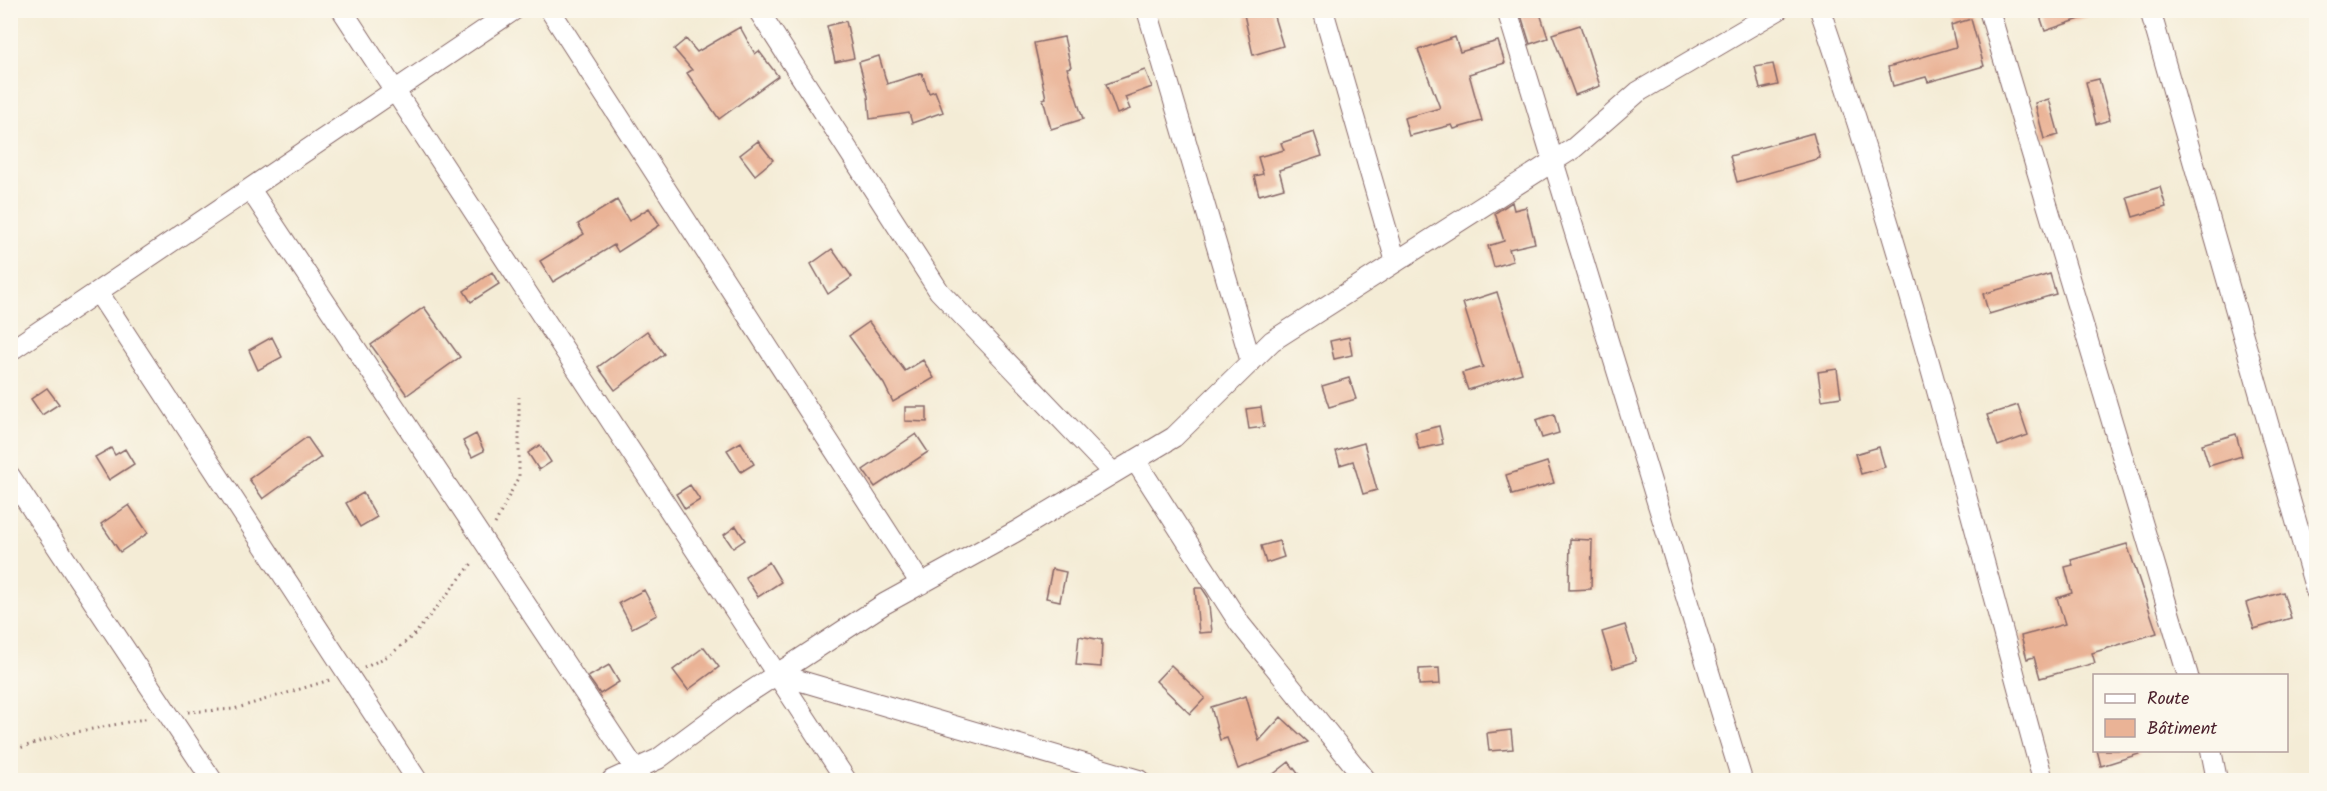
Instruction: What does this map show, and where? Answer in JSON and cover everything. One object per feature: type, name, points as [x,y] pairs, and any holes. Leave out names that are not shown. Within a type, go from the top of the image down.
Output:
[{"type":"street","points":[[342,10],[846,780]]},
{"type":"street","points":[[10,351],[514,10]]},
{"type":"street","points":[[550,10],[921,584]]},
{"type":"street","points":[[758,10],[939,291],[1113,473]]},
{"type":"street","points":[[1147,10],[1251,362]]},
{"type":"street","points":[[1323,10],[1396,262]]},
{"type":"street","points":[[1507,10],[1555,161],[1742,780]]},
{"type":"street","points":[[612,780],[639,775],[777,674],[884,604],[1015,532],[1174,437],[1272,341],[1555,161],[1574,148],[1638,92],[1778,10]]},
{"type":"street","points":[[1820,10],[1850,99],[1936,390],[2043,780]]},
{"type":"street","points":[[1989,10],[2188,674]]},
{"type":"street","points":[[2150,10],[2316,591]]},
{"type":"street","points":[[250,189],[639,775]]},
{"type":"street","points":[[98,292],[417,780]]},
{"type":"street","points":[[1135,460],[1240,624],[1366,780]]},
{"type":"street","points":[[10,476],[212,780]]},
{"type":"street","points":[[777,674],[1139,780]]},
{"type":"street","points":[[2211,752],[2217,780]]},
{"type":"building","points":[[1243,10],[1272,10],[1283,46],[1253,55]]},
{"type":"building","points":[[1539,10],[1548,38],[1530,44],[1520,12]]},
{"type":"building","points":[[2038,10],[2096,10],[2097,13],[2045,31]]},
{"type":"building","points":[[1971,19],[1984,66],[1928,82],[1926,77],[1893,86],[1888,67],[1956,47],[1951,25]]},
{"type":"building","points":[[846,21],[854,58],[835,62],[827,26]]},
{"type":"building","points":[[1580,25],[1600,86],[1575,95],[1552,34]]},
{"type":"building","points":[[740,27],[755,54],[759,51],[778,76],[719,119],[687,73],[692,70],[674,49],[686,39],[697,52]]},
{"type":"building","points":[[1064,37],[1071,67],[1067,68],[1083,119],[1051,129],[1043,99],[1046,98],[1034,43]]},
{"type":"building","points":[[1455,37],[1460,52],[1498,41],[1505,63],[1469,74],[1482,121],[1454,129],[1452,125],[1409,136],[1404,118],[1440,108],[1418,50]]},
{"type":"building","points":[[879,56],[887,84],[922,73],[929,93],[935,91],[943,112],[912,123],[909,113],[870,119],[868,96],[859,62]]},
{"type":"building","points":[[1773,64],[1778,85],[1760,89],[1755,67]]},
{"type":"building","points":[[1145,70],[1152,87],[1125,97],[1130,109],[1117,114],[1106,84]]},
{"type":"building","points":[[2099,79],[2110,120],[2096,124],[2086,82]]},
{"type":"building","points":[[2049,99],[2059,135],[2044,139],[2035,103]]},
{"type":"building","points":[[1314,132],[1322,156],[1279,170],[1284,188],[1259,195],[1254,176],[1263,174],[1258,157],[1284,150],[1281,143]]},
{"type":"building","points":[[1813,133],[1820,158],[1737,182],[1730,156]]},
{"type":"building","points":[[758,141],[773,160],[755,175],[740,155]]},
{"type":"building","points":[[2160,187],[2166,207],[2133,217],[2127,197]]},
{"type":"building","points":[[617,200],[629,221],[649,208],[660,225],[618,252],[614,245],[553,282],[540,261],[584,234],[578,224]]},
{"type":"building","points":[[1512,202],[1514,210],[1526,207],[1535,243],[1509,249],[1513,261],[1494,267],[1488,246],[1504,241],[1495,213]]},
{"type":"building","points":[[832,249],[852,277],[828,294],[811,264]]},
{"type":"building","points":[[492,272],[499,284],[471,302],[464,291]]},
{"type":"building","points":[[2050,274],[2056,294],[1989,314],[1983,294]]},
{"type":"building","points":[[1497,292],[1522,373],[1468,390],[1462,373],[1483,367],[1463,303]]},
{"type":"building","points":[[424,307],[460,357],[407,395],[371,345]]},
{"type":"building","points":[[869,322],[905,371],[923,360],[934,378],[893,402],[884,384],[849,336]]},
{"type":"building","points":[[647,331],[664,354],[615,390],[598,367]]},
{"type":"building","points":[[272,337],[282,357],[258,370],[249,350]]},
{"type":"building","points":[[1349,337],[1352,355],[1334,359],[1330,341]]},
{"type":"building","points":[[1837,369],[1841,397],[1822,400],[1818,372]]},
{"type":"building","points":[[1349,378],[1356,399],[1329,407],[1322,386]]},
{"type":"building","points":[[47,388],[59,404],[42,415],[31,399]]},
{"type":"building","points":[[2018,405],[2028,435],[1998,446],[1987,415]]},
{"type":"building","points":[[905,407],[927,407],[927,422],[905,421]]},
{"type":"building","points":[[1261,407],[1264,427],[1249,429],[1246,409]]},
{"type":"building","points":[[1554,414],[1559,433],[1542,438],[1536,420]]},
{"type":"building","points":[[1439,426],[1443,444],[1419,449],[1415,432]]},
{"type":"building","points":[[476,434],[484,451],[472,457],[463,441]]},
{"type":"building","points":[[916,434],[928,452],[875,487],[863,470]]},
{"type":"building","points":[[2236,434],[2242,456],[2209,466],[2202,444]]},
{"type":"building","points":[[307,437],[321,457],[263,499],[249,479]]},
{"type":"building","points":[[741,442],[754,464],[741,472],[727,450]]},
{"type":"building","points":[[1364,443],[1377,490],[1363,494],[1353,461],[1340,465],[1336,451]]},
{"type":"building","points":[[540,445],[551,462],[539,470],[528,453]]},
{"type":"building","points":[[1879,447],[1885,467],[1861,474],[1855,454]]},
{"type":"building","points":[[111,448],[115,455],[125,449],[134,464],[109,480],[95,457]]},
{"type":"building","points":[[1547,462],[1554,483],[1512,495],[1506,475]]},
{"type":"building","points":[[690,485],[700,500],[685,509],[676,494]]},
{"type":"building","points":[[363,493],[377,517],[360,527],[346,503]]},
{"type":"building","points":[[129,505],[148,533],[120,552],[101,524]]},
{"type":"building","points":[[736,526],[745,540],[733,548],[724,535]]},
{"type":"building","points":[[1570,539],[1592,540],[1591,589],[1569,590]]},
{"type":"building","points":[[1279,541],[1284,557],[1266,563],[1261,546]]},
{"type":"building","points":[[2127,544],[2157,633],[2092,653],[2095,663],[2040,678],[2034,657],[2027,659],[2021,636],[2065,624],[2057,598],[2072,593],[2065,567],[2073,565],[2071,560]]},
{"type":"building","points":[[769,562],[781,582],[758,597],[745,577]]},
{"type":"building","points":[[1052,569],[1066,572],[1060,601],[1046,598]]},
{"type":"building","points":[[1195,588],[1202,588],[1208,597],[1212,632],[1199,633]]},
{"type":"building","points":[[644,590],[657,615],[632,628],[619,603]]},
{"type":"building","points":[[2283,592],[2291,618],[2254,629],[2246,603]]},
{"type":"building","points":[[1625,625],[1636,661],[1613,668],[1602,632]]},
{"type":"building","points":[[1079,636],[1102,640],[1101,667],[1076,665]]},
{"type":"building","points":[[704,647],[719,667],[688,690],[673,670]]},
{"type":"building","points":[[609,665],[619,682],[600,694],[588,677]]},
{"type":"building","points":[[1171,665],[1205,698],[1190,714],[1156,681]]},
{"type":"building","points":[[1439,668],[1440,684],[1419,685],[1419,669]]},
{"type":"building","points":[[1246,696],[1259,741],[1281,717],[1308,742],[1238,769],[1227,738],[1220,740],[1211,707]]},
{"type":"building","points":[[1511,730],[1513,749],[1489,751],[1487,733]]},
{"type":"building","points":[[2098,752],[2139,752],[2139,754],[2101,766]]},
{"type":"building","points":[[1289,762],[1303,780],[1266,780]]}]
